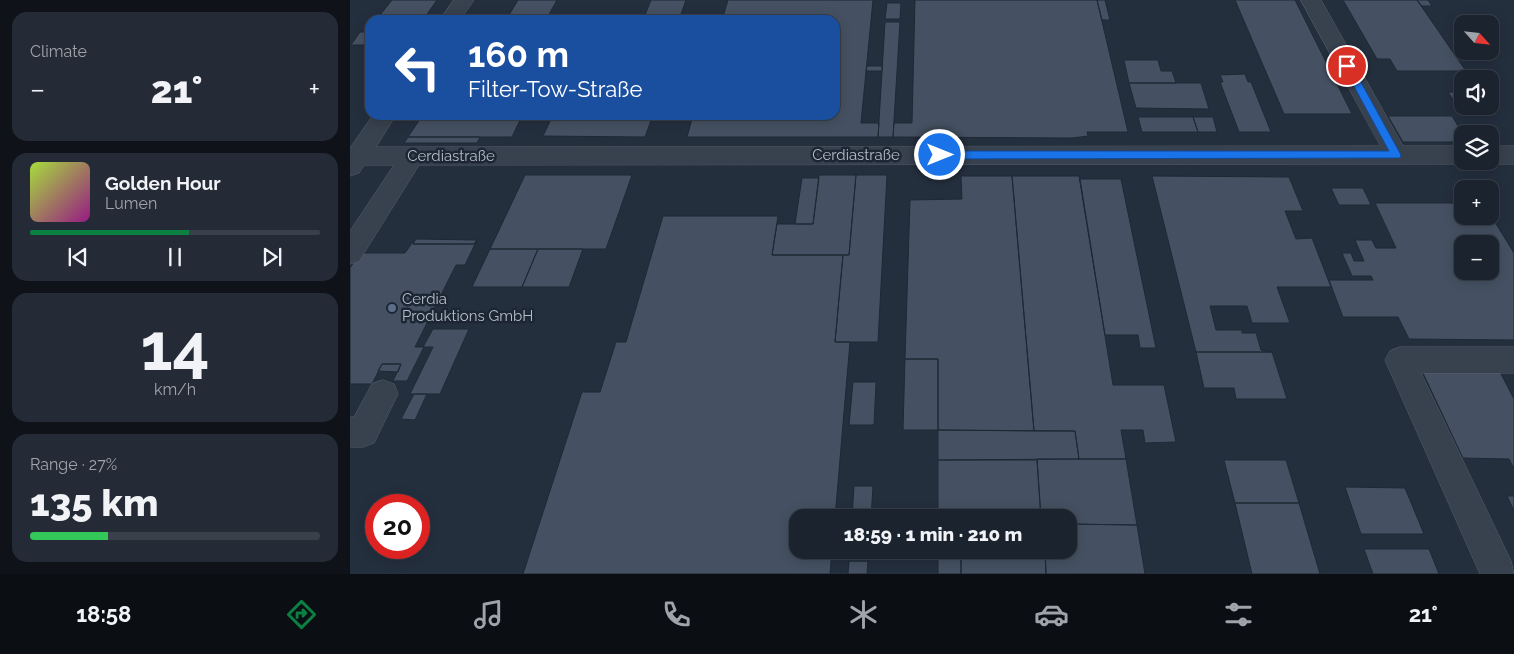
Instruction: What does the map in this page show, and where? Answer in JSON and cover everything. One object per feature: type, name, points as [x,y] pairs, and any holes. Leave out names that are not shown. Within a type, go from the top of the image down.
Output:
[{"type":"street","points":[[454,15],[464,0]]},
{"type":"street","points":[[1311,0],[1396,155]]},
{"type":"street","points":[[354,161],[382,120]]},
{"type":"street","name":"Cerdiastraße","points":[[354,161],[406,156],[1454,155]]},
{"type":"street","points":[[1499,155],[1514,155]]},
{"type":"street","points":[[350,253],[406,156]]},
{"type":"street","points":[[1498,574],[1400,360],[1514,360]]},
{"type":"street","points":[[350,432],[364,432],[382,394]]},
{"type":"building","points":[[392,0],[437,0],[426,15],[380,15]]},
{"type":"building","points":[[518,0],[557,0],[549,15],[509,15]]},
{"type":"building","points":[[651,0],[686,0],[681,15],[645,15]]},
{"type":"building","points":[[728,0],[873,0],[861,123],[879,123],[878,137],[687,137],[692,120],[840,120],[840,15],[724,15]]},
{"type":"building","points":[[915,0],[1097,0],[1128,132],[1087,132],[1088,136],[1072,138],[893,137],[894,123],[912,123]]},
{"type":"building","points":[[1097,0],[1105,0],[1110,20],[1102,20]]},
{"type":"building","points":[[1235,0],[1295,0],[1352,114],[1284,114]]},
{"type":"building","points":[[1343,0],[1417,0],[1454,54],[1454,60],[1458,60],[1465,70],[1397,71],[1390,59],[1377,59]]},
{"type":"building","points":[[1417,0],[1428,0],[1432,6],[1422,6]]},
{"type":"building","points":[[887,3],[901,3],[900,19],[885,19]]},
{"type":"building","points":[[885,22],[900,22],[893,137],[878,137]]},
{"type":"building","points":[[360,32],[365,32],[365,45],[351,45]]},
{"type":"building","points":[[1124,60],[1158,60],[1161,71],[1172,71],[1176,83],[1129,83]]},
{"type":"building","points":[[867,66],[882,66],[882,71],[866,71]]},
{"type":"building","points":[[1245,74],[1248,82],[1251,82],[1271,132],[1239,132],[1220,82],[1223,82],[1220,75]]},
{"type":"building","points":[[1129,83],[1201,83],[1209,109],[1136,108]]},
{"type":"building","points":[[1448,92],[1454,92],[1454,101]]},
{"type":"building","points":[[1388,116],[1452,116],[1458,125],[1454,125],[1454,142],[1403,142]]},
{"type":"building","points":[[1138,117],[1193,117],[1198,132],[1142,132]]},
{"type":"building","points":[[1193,117],[1213,117],[1217,132],[1198,132]]},
{"type":"building","points":[[419,120],[520,120],[512,137],[408,137]]},
{"type":"building","points":[[551,120],[651,120],[645,137],[543,136]]},
{"type":"building","points":[[408,137],[480,137],[477,143],[404,143]]},
{"type":"building","points":[[525,175],[632,175],[606,249],[490,249]]},
{"type":"building","points":[[819,175],[856,175],[849,255],[772,255],[777,224],[813,224]]},
{"type":"building","points":[[856,175],[887,175],[878,342],[835,342],[843,255],[849,255]]},
{"type":"building","points":[[961,176],[1012,176],[1034,431],[938,430],[938,359],[905,359],[910,200],[962,199]]},
{"type":"building","points":[[1012,176],[1079,176],[1113,385],[1164,385],[1176,442],[1145,443],[1143,430],[1121,430],[1126,459],[1079,459],[1075,431],[1034,431]]},
{"type":"building","points":[[1152,176],[1289,177],[1303,211],[1285,211],[1296,239],[1312,238],[1331,287],[1277,287],[1290,323],[1252,323],[1247,306],[1210,306],[1216,330],[1242,330],[1242,333],[1256,333],[1261,350],[1272,352],[1196,352]]},
{"type":"building","points":[[802,178],[819,178],[813,224],[795,224]]},
{"type":"building","points":[[1080,179],[1121,179],[1156,348],[1140,348],[1138,335],[1105,335]]},
{"type":"building","points":[[1331,188],[1363,188],[1371,205],[1339,205]]},
{"type":"building","points":[[1375,203],[1454,203],[1454,225],[1497,225],[1514,253],[1514,340],[1409,339],[1398,317],[1343,317],[1329,280],[1373,280],[1371,276],[1352,276],[1342,253],[1351,253],[1354,261],[1364,261],[1355,240],[1372,240],[1376,248],[1396,248]]},
{"type":"building","points":[[663,216],[778,216],[772,255],[843,255],[835,342],[850,342],[836,509],[789,509],[789,559],[831,559],[830,574],[523,574],[582,392],[600,392],[616,342],[626,342]]},
{"type":"building","name":"Cerdia Produktions GmbH","points":[[415,239],[413,244],[474,244],[477,240],[465,265],[456,265],[415,347],[424,347],[407,381],[393,381],[401,364],[382,364],[372,384],[350,384],[350,268],[360,253],[405,253]]},
{"type":"building","points":[[416,239],[477,240],[474,244],[413,244]]},
{"type":"building","points":[[490,249],[538,249],[522,287],[472,287]]},
{"type":"building","points":[[538,249],[583,249],[569,287],[522,287]]},
{"type":"building","points":[[433,329],[469,329],[440,394],[410,394],[433,347],[423,347]]},
{"type":"building","points":[[1196,352],[1272,352],[1287,399],[1236,399],[1234,388],[1204,388]]},
{"type":"building","points":[[905,359],[938,359],[938,430],[903,430]]},
{"type":"building","points":[[382,364],[401,364],[398,372],[378,371]]},
{"type":"building","points":[[1499,370],[1514,399],[1514,469],[1509,459],[1463,458],[1422,371]]},
{"type":"building","points":[[853,382],[876,382],[874,425],[849,425]]},
{"type":"building","points":[[414,394],[427,394],[415,420],[401,419]]},
{"type":"building","points":[[938,430],[1075,431],[1079,459],[938,460]]},
{"type":"building","points":[[1037,459],[1126,459],[1137,525],[1077,524],[1077,509],[1040,509]]},
{"type":"building","points":[[938,460],[1037,460],[1040,509],[938,509]]},
{"type":"building","points":[[1224,460],[1286,460],[1299,503],[1235,503]]},
{"type":"building","points":[[854,486],[873,486],[872,509],[853,509]]},
{"type":"building","points":[[1345,487],[1405,488],[1424,534],[1361,534]]},
{"type":"building","points":[[1507,496],[1514,496],[1514,511]]},
{"type":"building","points":[[1235,503],[1299,503],[1320,574],[1252,574]]},
{"type":"building","points":[[1077,524],[1137,525],[1145,574],[1046,574],[1045,559],[1077,559]]},
{"type":"building","points":[[1364,549],[1429,549],[1439,574],[1373,574]]},
{"type":"building","points":[[849,559],[868,559],[868,561],[849,561]]},
{"type":"building","points":[[938,559],[961,559],[961,574],[938,574]]},
{"type":"building","points":[[961,559],[1045,559],[1046,574],[961,574]]},
{"type":"building","points":[[849,561],[868,561],[867,574],[848,574]]},
{"type":"place","name":"Cerdia Produktions GmbH","points":[[392,308]]},
{"type":"route","points":[[940,155],[1396,155],[1347,66]]}]
